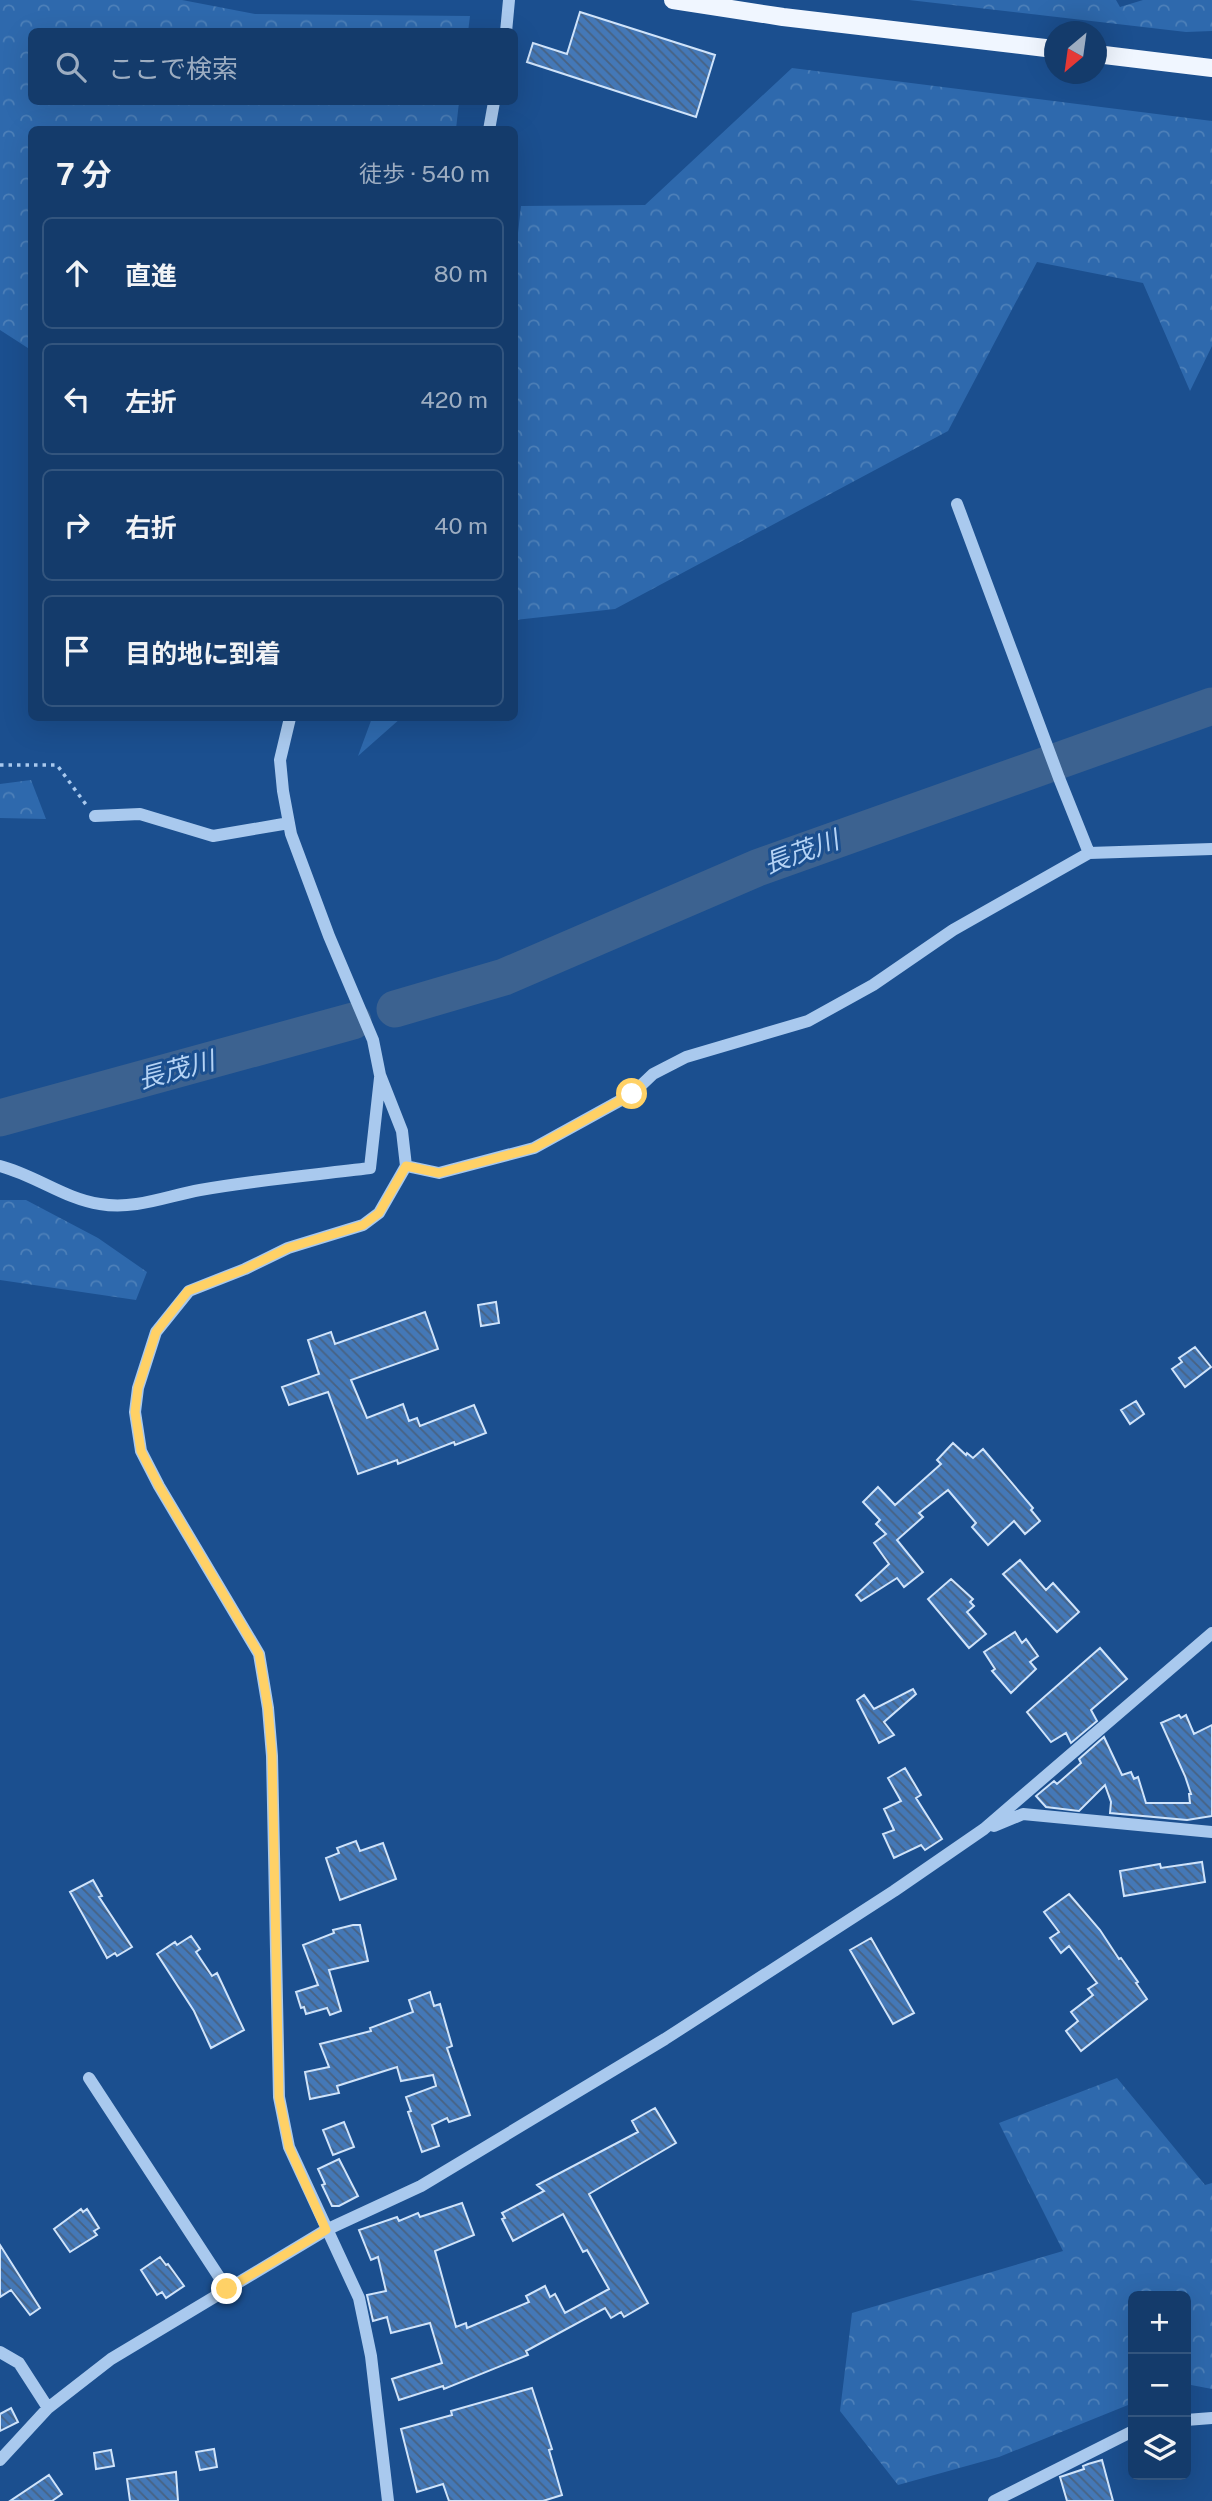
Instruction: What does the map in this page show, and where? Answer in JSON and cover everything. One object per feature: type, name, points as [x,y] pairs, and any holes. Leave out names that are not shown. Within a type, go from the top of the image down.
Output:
[{"type":"main road","points":[[673,0],[783,17],[1044,48]]},
{"type":"main road","points":[[1107,55],[1212,68]]},
{"type":"street","points":[[506,28],[509,0]]},
{"type":"street","points":[[490,126],[493,105]]},
{"type":"street","points":[[957,504],[1089,853]]},
{"type":"street","points":[[289,721],[280,760],[289,823],[329,936],[373,1040],[380,1074],[402,1131],[406,1166],[379,1213],[363,1225],[288,1248],[245,1269],[188,1291],[156,1332],[138,1388],[135,1412],[141,1451],[259,1654],[272,1755],[279,2097],[289,2147],[359,2298],[372,2356],[388,2501]]},
{"type":"street","points":[[95,816],[140,814],[213,836],[289,823]]},
{"type":"street","points":[[406,1166],[439,1173],[534,1148],[632,1094],[653,1074],[686,1057],[808,1021],[873,985],[953,930],[1089,853],[1212,849]]},
{"type":"street","points":[[0,1167],[22,1172],[66,1194],[100,1204],[139,1205],[200,1190],[370,1168],[380,1074]]},
{"type":"street","points":[[0,2460],[48,2408],[111,2359],[326,2230],[421,2186],[665,2039],[894,1891],[984,1829],[1212,1633]]},
{"type":"street","points":[[984,1829],[1023,1814],[1211,1836]]},
{"type":"street","points":[[89,2078],[227,2289]]},
{"type":"street","points":[[0,2352],[19,2363],[48,2408]]},
{"type":"street","points":[[1191,2420],[1212,2418]]},
{"type":"street","points":[[994,2501],[1128,2434]]},
{"type":"path","points":[[0,765],[57,765],[95,816]]},
{"type":"green space","points":[[0,0],[182,0],[255,14],[470,16],[468,28],[28,28],[28,105],[459,105],[456,126],[28,126],[28,348],[0,330]]},
{"type":"green space","points":[[909,0],[1116,0],[1120,7],[1143,0],[1212,0],[1212,31],[1186,32]]},
{"type":"green space","points":[[792,68],[1212,121],[1212,346],[1190,391],[1143,283],[1037,262],[948,431],[615,609],[518,620],[518,233],[521,206],[645,205]]},
{"type":"green space","points":[[371,721],[398,721],[358,756]]},
{"type":"green space","points":[[31,780],[46,819],[0,818],[0,784]]},
{"type":"green space","points":[[0,1200],[26,1200],[98,1238],[147,1272],[136,1300],[0,1280]]},
{"type":"green space","points":[[1117,2078],[1205,2185],[1212,2183],[1212,2389],[1191,2385],[1191,2291],[1128,2291],[1128,2405],[999,2457],[898,2485],[840,2411],[852,2313],[1063,2251],[999,2123]]},
{"type":"building","points":[[580,12],[715,55],[696,117],[527,62],[533,43],[567,54]]},
{"type":"building","points":[[496,1302],[499,1323],[481,1326],[478,1305]]},
{"type":"building","points":[[425,1312],[438,1349],[351,1380],[367,1418],[403,1404],[409,1421],[417,1418],[420,1426],[474,1405],[486,1433],[455,1445],[454,1442],[398,1464],[397,1460],[358,1474],[328,1392],[289,1405],[282,1387],[319,1374],[308,1340],[331,1332],[335,1344]]},
{"type":"building","points":[[1195,1347],[1211,1367],[1185,1387],[1172,1369],[1182,1362],[1179,1358]]},
{"type":"building","points":[[1136,1401],[1144,1414],[1130,1424],[1121,1410]]},
{"type":"building","points":[[953,1443],[973,1458],[983,1449],[1033,1508],[1031,1510],[1040,1521],[1025,1534],[1014,1521],[988,1545],[972,1527],[976,1523],[948,1490],[919,1513],[923,1517],[897,1540],[923,1572],[904,1587],[897,1578],[861,1601],[856,1595],[889,1564],[874,1543],[886,1534],[876,1524],[880,1520],[863,1502],[878,1487],[895,1505],[941,1464],[937,1460]]},
{"type":"building","points":[[1020,1560],[1046,1590],[1053,1583],[1079,1612],[1057,1632],[1003,1574]]},
{"type":"building","points":[[951,1579],[973,1599],[970,1602],[974,1606],[967,1612],[986,1634],[969,1648],[928,1599]]},
{"type":"building","points":[[1015,1632],[1022,1643],[1026,1639],[1038,1656],[1030,1662],[1036,1669],[1011,1693],[992,1671],[995,1669],[984,1652]]},
{"type":"building","points":[[1100,1648],[1127,1679],[1091,1710],[1097,1721],[1071,1743],[1066,1733],[1051,1742],[1027,1712]]},
{"type":"building","points":[[913,1689],[916,1694],[884,1722],[894,1735],[879,1743],[857,1700],[864,1695],[874,1709]]},
{"type":"building","points":[[1179,1715],[1181,1718],[1186,1715],[1194,1734],[1212,1725],[1212,1816],[1187,1820],[1110,1813],[1111,1802],[1105,1785],[1079,1811],[1046,1807],[1036,1796],[1054,1781],[1057,1784],[1081,1763],[1079,1759],[1104,1737],[1122,1775],[1131,1772],[1134,1779],[1138,1777],[1146,1803],[1190,1803],[1191,1794],[1185,1776],[1161,1723]]},
{"type":"building","points":[[905,1768],[921,1795],[916,1798],[942,1839],[925,1850],[921,1845],[894,1858],[883,1834],[894,1830],[884,1809],[901,1801],[888,1778]]},
{"type":"building","points":[[356,1841],[360,1851],[383,1843],[396,1879],[340,1900],[326,1858],[339,1853],[337,1848]]},
{"type":"building","points":[[1202,1862],[1205,1882],[1124,1896],[1120,1871],[1160,1864],[1161,1868]]},
{"type":"building","points":[[93,1880],[102,1896],[99,1897],[132,1947],[117,1956],[115,1953],[107,1958],[70,1892]]},
{"type":"building","points":[[1069,1894],[1100,1930],[1119,1959],[1121,1958],[1147,1999],[1081,2051],[1066,2031],[1078,2021],[1071,2012],[1093,1995],[1088,1989],[1097,1983],[1069,1946],[1061,1953],[1050,1938],[1059,1932],[1044,1912]]},
{"type":"building","points":[[360,1925],[368,1961],[329,1970],[341,2011],[330,2015],[327,2008],[306,2014],[296,1992],[318,1985],[303,1945],[334,1933],[333,1930]]},
{"type":"building","points":[[191,1936],[200,1949],[196,1952],[212,1976],[217,1973],[244,2030],[211,2048],[194,2011],[157,1954],[175,1942],[177,1945]]},
{"type":"building","points":[[871,1938],[914,2013],[893,2024],[850,1950]]},
{"type":"building","points":[[430,1992],[434,2006],[440,2004],[452,2046],[447,2048],[470,2115],[449,2122],[447,2118],[432,2125],[439,2146],[422,2152],[408,2112],[411,2111],[406,2097],[436,2086],[433,2075],[401,2081],[397,2067],[337,2086],[339,2093],[310,2099],[305,2072],[329,2067],[320,2044],[371,2031],[370,2028],[413,2012],[409,2000]]},
{"type":"building","points":[[655,2108],[676,2143],[589,2194],[648,2303],[624,2317],[621,2312],[611,2318],[605,2308],[526,2351],[528,2355],[444,2389],[443,2386],[399,2400],[392,2379],[442,2363],[430,2323],[391,2333],[387,2317],[373,2321],[367,2295],[386,2291],[378,2257],[371,2260],[359,2230],[397,2217],[399,2221],[418,2213],[420,2217],[462,2203],[474,2235],[435,2251],[456,2327],[466,2323],[467,2328],[529,2302],[526,2296],[545,2286],[550,2297],[555,2294],[565,2313],[609,2289],[587,2250],[583,2252],[563,2214],[513,2241],[502,2219],[505,2218],[502,2213],[544,2191],[537,2185],[638,2132],[632,2121]]},
{"type":"building","points":[[344,2122],[354,2147],[333,2155],[323,2130]]},
{"type":"building","points":[[339,2159],[358,2196],[339,2206],[332,2206],[318,2169]]},
{"type":"building","points":[[81,2209],[83,2212],[87,2209],[99,2228],[94,2231],[97,2235],[70,2252],[54,2229]]},
{"type":"building","points":[[0,2245],[40,2308],[30,2315],[11,2290],[0,2297]]},
{"type":"building","points":[[160,2257],[184,2286],[166,2298],[162,2292],[157,2295],[141,2270]]},
{"type":"building","points":[[532,2388],[552,2449],[549,2450],[562,2495],[543,2501],[449,2501],[443,2484],[417,2492],[401,2429],[452,2415],[451,2411]]},
{"type":"building","points":[[11,2408],[18,2422],[0,2431],[0,2414]]},
{"type":"building","points":[[214,2449],[217,2467],[200,2470],[196,2452]]},
{"type":"building","points":[[111,2450],[114,2466],[96,2469],[94,2453]]},
{"type":"building","points":[[1102,2460],[1113,2501],[1067,2501],[1060,2477]]},
{"type":"building","points":[[176,2472],[178,2501],[130,2501],[127,2479]]},
{"type":"building","points":[[49,2475],[62,2494],[52,2501],[10,2501]]},
{"type":"waterway","name":"長茂川","points":[[395,1009],[504,977],[757,868],[1212,706]]},
{"type":"waterway","name":"長茂川","points":[[0,1118],[353,1021]]},
{"type":"route","points":[[227,2289],[326,2230],[289,2147],[279,2097],[272,1755],[259,1654],[141,1451],[135,1412],[138,1388],[156,1332],[188,1291],[245,1269],[288,1248],[363,1225],[379,1213],[406,1166],[439,1173],[534,1148],[632,1094]]}]
